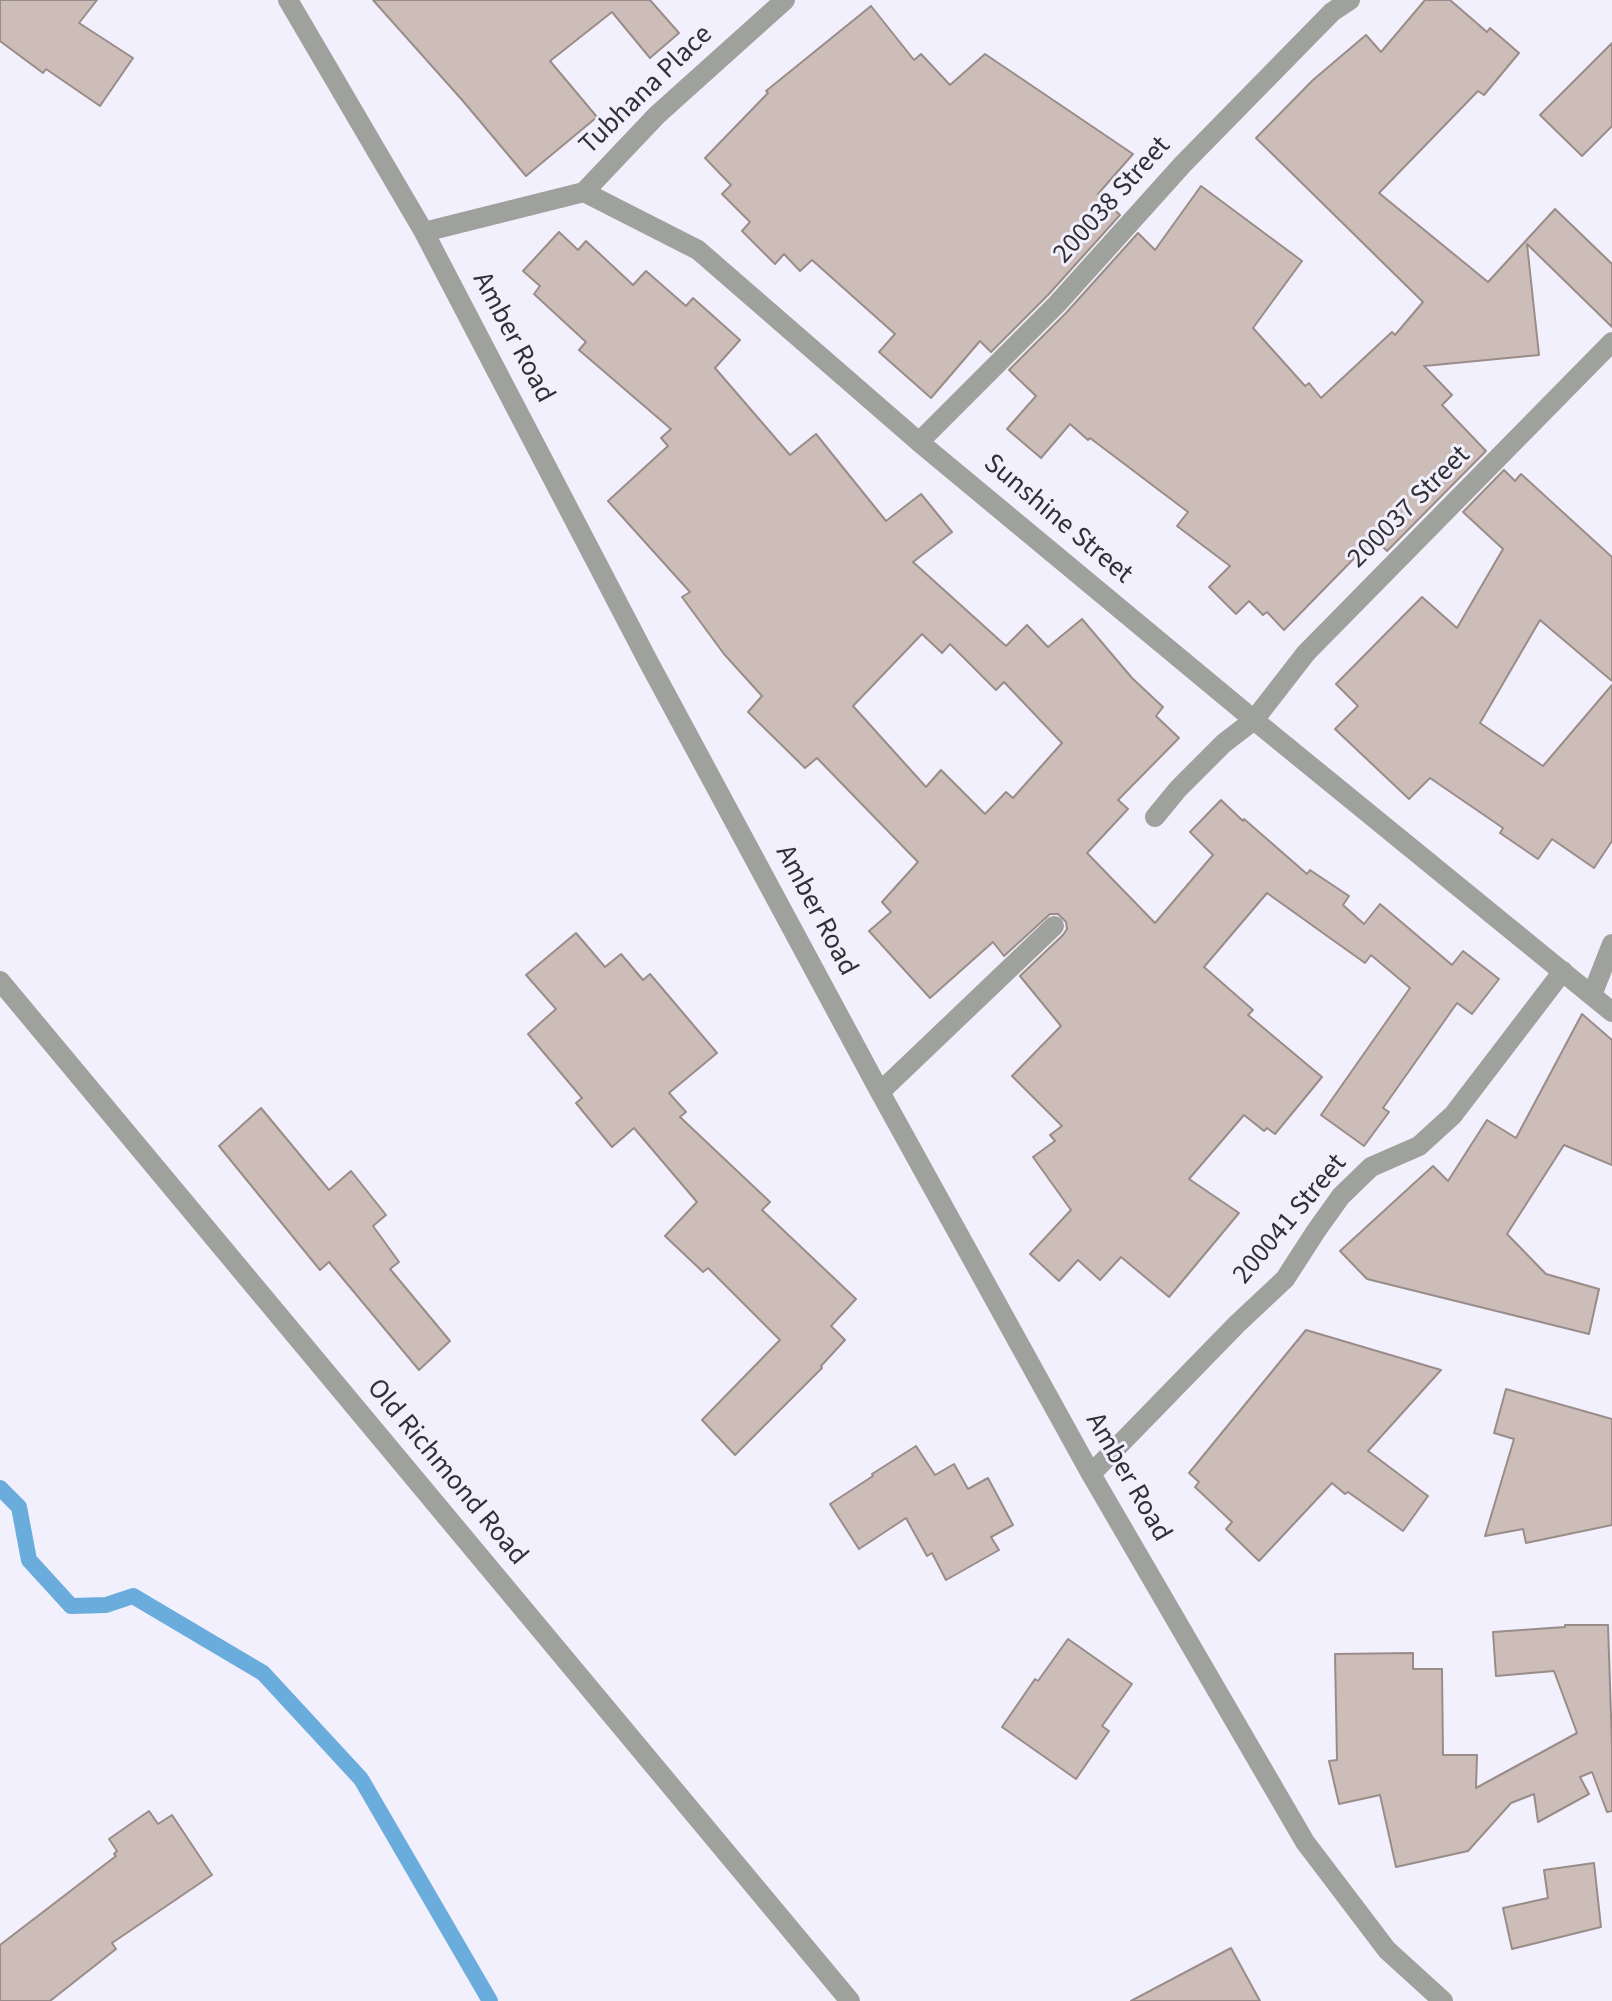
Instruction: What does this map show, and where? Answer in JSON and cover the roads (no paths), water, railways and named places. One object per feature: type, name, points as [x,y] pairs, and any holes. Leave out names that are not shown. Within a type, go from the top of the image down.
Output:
[{"type":"street","name":"Amber Road","points":[[288,0],[424,232],[648,661],[880,1092],[1091,1474],[1305,1842],[1387,1950],[1443,2001]]},
{"type":"street","name":"Tubhana Place","points":[[584,192],[657,115],[785,0]]},
{"type":"street","name":"200038 Street","points":[[919,442],[1057,304],[1183,164],[1332,12],[1350,0]]},
{"type":"street","points":[[424,232],[584,192]]},
{"type":"street","name":"Sunshine Street","points":[[584,192],[698,250],[919,442],[1612,1012]]},
{"type":"street","name":"200037 Street","points":[[1155,817],[1224,743],[1254,720],[1306,653],[1612,342]]},
{"type":"street","points":[[880,1092],[1054,926]]},
{"type":"street","points":[[1592,995],[1612,944]]},
{"type":"street","name":"200041 Street","points":[[1091,1474],[1285,1279],[1341,1196],[1371,1167],[1419,1146],[1453,1115],[1563,971]]},
{"type":"street","name":"Old Richmond Road","points":[[0,981],[850,2001]]},
{"type":"waterway","points":[[0,1488],[19,1507],[29,1560],[71,1606],[106,1605],[133,1596],[263,1673],[361,1779],[490,2001]]}]
